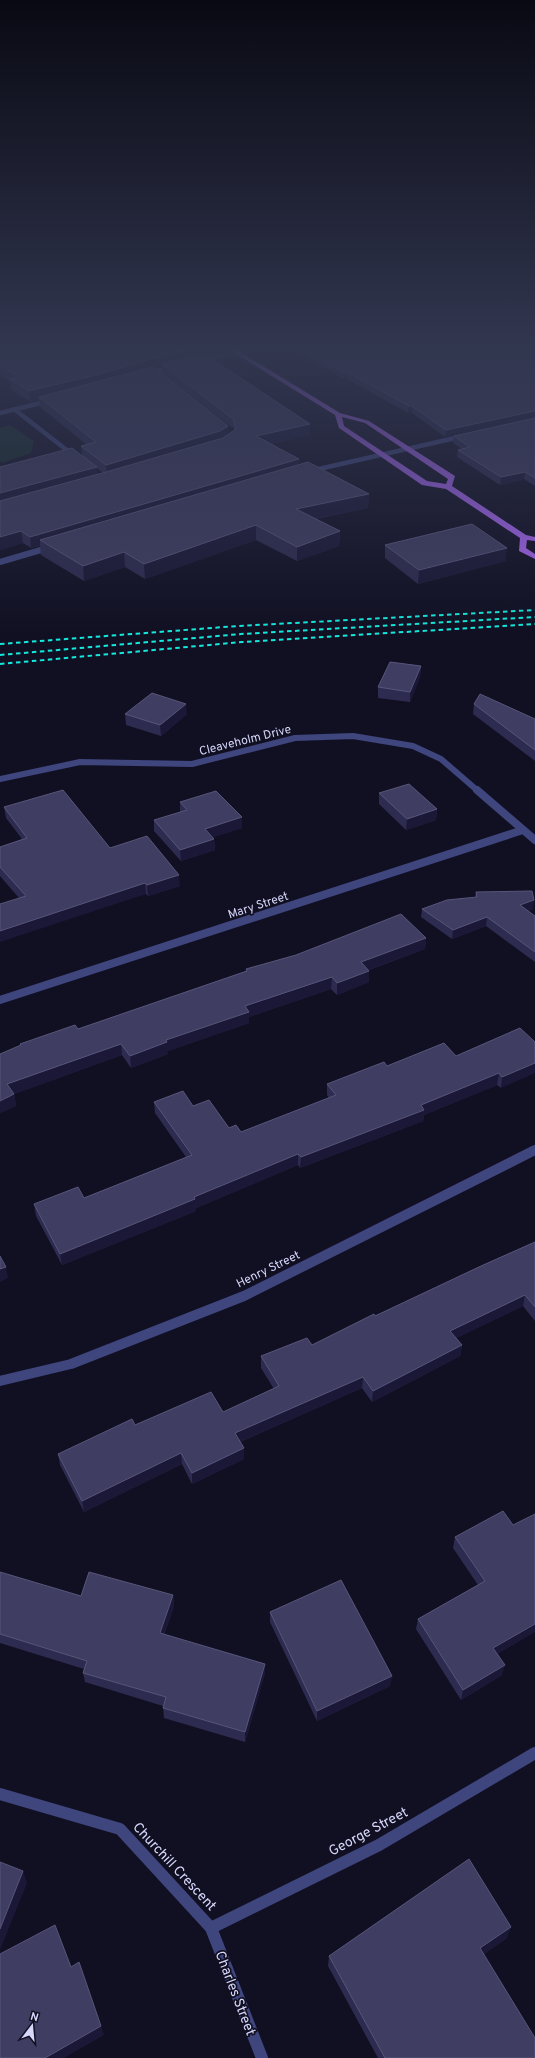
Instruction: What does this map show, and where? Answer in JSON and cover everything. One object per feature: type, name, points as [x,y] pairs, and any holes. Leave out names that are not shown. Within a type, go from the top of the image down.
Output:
[{"type":"main road","points":[[363,442],[426,483],[448,486],[524,537],[535,539]]},
{"type":"main road","points":[[398,442],[452,478],[448,486]]},
{"type":"main road","points":[[524,537],[522,549],[535,557]]},
{"type":"street","points":[[56,442],[75,457]]},
{"type":"street","points":[[305,472],[435,442]]},
{"type":"street","points":[[0,562],[53,546]]},
{"type":"street","name":"Cleaveholm Drive","points":[[0,779],[80,762],[192,764],[295,738],[353,736],[413,746],[441,759],[535,840]]},
{"type":"street","name":"Mary Street","points":[[0,1000],[523,830]]},
{"type":"street","name":"Henry Street","points":[[0,1381],[71,1364],[244,1296],[535,1150]]},
{"type":"street","name":"George Street","points":[[211,1928],[379,1845],[535,1753]]},
{"type":"street","name":"Churchill Crescent","points":[[0,1794],[120,1829],[211,1928]]},
{"type":"street","name":"Charles Street","points":[[211,1928],[262,2058]]},
{"type":"green space","points":[[0,442],[34,442],[31,453],[2,463],[0,461]]},
{"type":"building","points":[[96,442],[183,442],[106,465],[81,446]]},
{"type":"building","points":[[209,442],[267,442],[299,459],[30,537],[21,531],[0,537],[0,501]]},
{"type":"building","points":[[463,442],[535,442],[535,478],[525,472],[501,477],[458,450],[470,447]]},
{"type":"building","points":[[72,448],[97,467],[0,493],[0,467]]},
{"type":"building","points":[[308,462],[369,494],[296,509],[340,531],[297,547],[256,525],[144,564],[124,552],[83,566],[40,540]]},
{"type":"building","points":[[472,524],[507,548],[419,570],[385,545]]},
{"type":"building","points":[[390,662],[421,666],[410,692],[378,687]]},
{"type":"building","points":[[152,693],[186,704],[160,725],[125,714]]},
{"type":"building","points":[[480,694],[535,719],[535,750],[474,704]]},
{"type":"building","points":[[409,784],[437,809],[407,819],[379,793]]},
{"type":"building","points":[[63,790],[110,848],[147,836],[179,875],[147,885],[145,883],[0,931],[0,904],[26,896],[0,867],[0,847],[27,838],[4,807]]},
{"type":"building","points":[[216,791],[242,817],[205,829],[214,839],[180,850],[154,820],[187,810],[180,802]]},
{"type":"building","points":[[532,891],[534,900],[520,905],[535,916],[535,952],[487,917],[453,930],[422,909],[447,900],[477,897],[476,892]]},
{"type":"building","points":[[401,914],[426,938],[361,962],[369,971],[337,983],[332,977],[245,1006],[249,1012],[166,1040],[167,1042],[130,1056],[121,1044],[7,1084],[14,1094],[0,1101],[0,1054],[21,1045],[20,1044],[75,1025],[78,1029],[247,971],[246,969],[296,955]]},
{"type":"building","points":[[520,1028],[535,1042],[535,1063],[502,1077],[499,1073],[421,1105],[424,1110],[301,1157],[298,1154],[194,1197],[195,1199],[60,1254],[34,1204],[78,1187],[84,1198],[192,1155],[154,1102],[183,1091],[193,1106],[209,1100],[229,1128],[236,1125],[241,1132],[336,1095],[327,1084],[384,1062],[387,1066],[444,1043],[456,1056]]},
{"type":"building","points":[[535,1242],[535,1307],[525,1295],[450,1331],[462,1345],[373,1391],[363,1377],[235,1433],[244,1448],[192,1473],[181,1453],[82,1501],[58,1454],[132,1419],[135,1425],[211,1392],[223,1412],[279,1386],[261,1356],[307,1338],[312,1345],[374,1314],[375,1316]]},
{"type":"building","points":[[0,1256],[6,1267],[0,1269]]},
{"type":"building","points":[[503,1511],[513,1525],[535,1514],[535,1624],[493,1648],[505,1665],[463,1690],[418,1619],[485,1581],[455,1537]]},
{"type":"building","points":[[0,1572],[81,1596],[89,1572],[173,1595],[160,1633],[265,1664],[245,1732],[163,1708],[166,1697],[83,1673],[87,1661],[0,1634]]},
{"type":"building","points":[[341,1580],[392,1676],[317,1711],[270,1612]]},
{"type":"building","points":[[469,1859],[511,1927],[480,1948],[535,2038],[535,2058],[385,2058],[329,1956]]},
{"type":"building","points":[[0,1862],[23,1871],[0,1929]]},
{"type":"building","points":[[55,1925],[71,1967],[79,1962],[101,2026],[45,2058],[0,2058],[0,1954]]},
{"type":"railway","points":[[0,644],[238,626],[535,610]]},
{"type":"railway","points":[[0,655],[241,634],[535,617]]},
{"type":"railway","points":[[0,664],[242,642],[535,624]]}]
